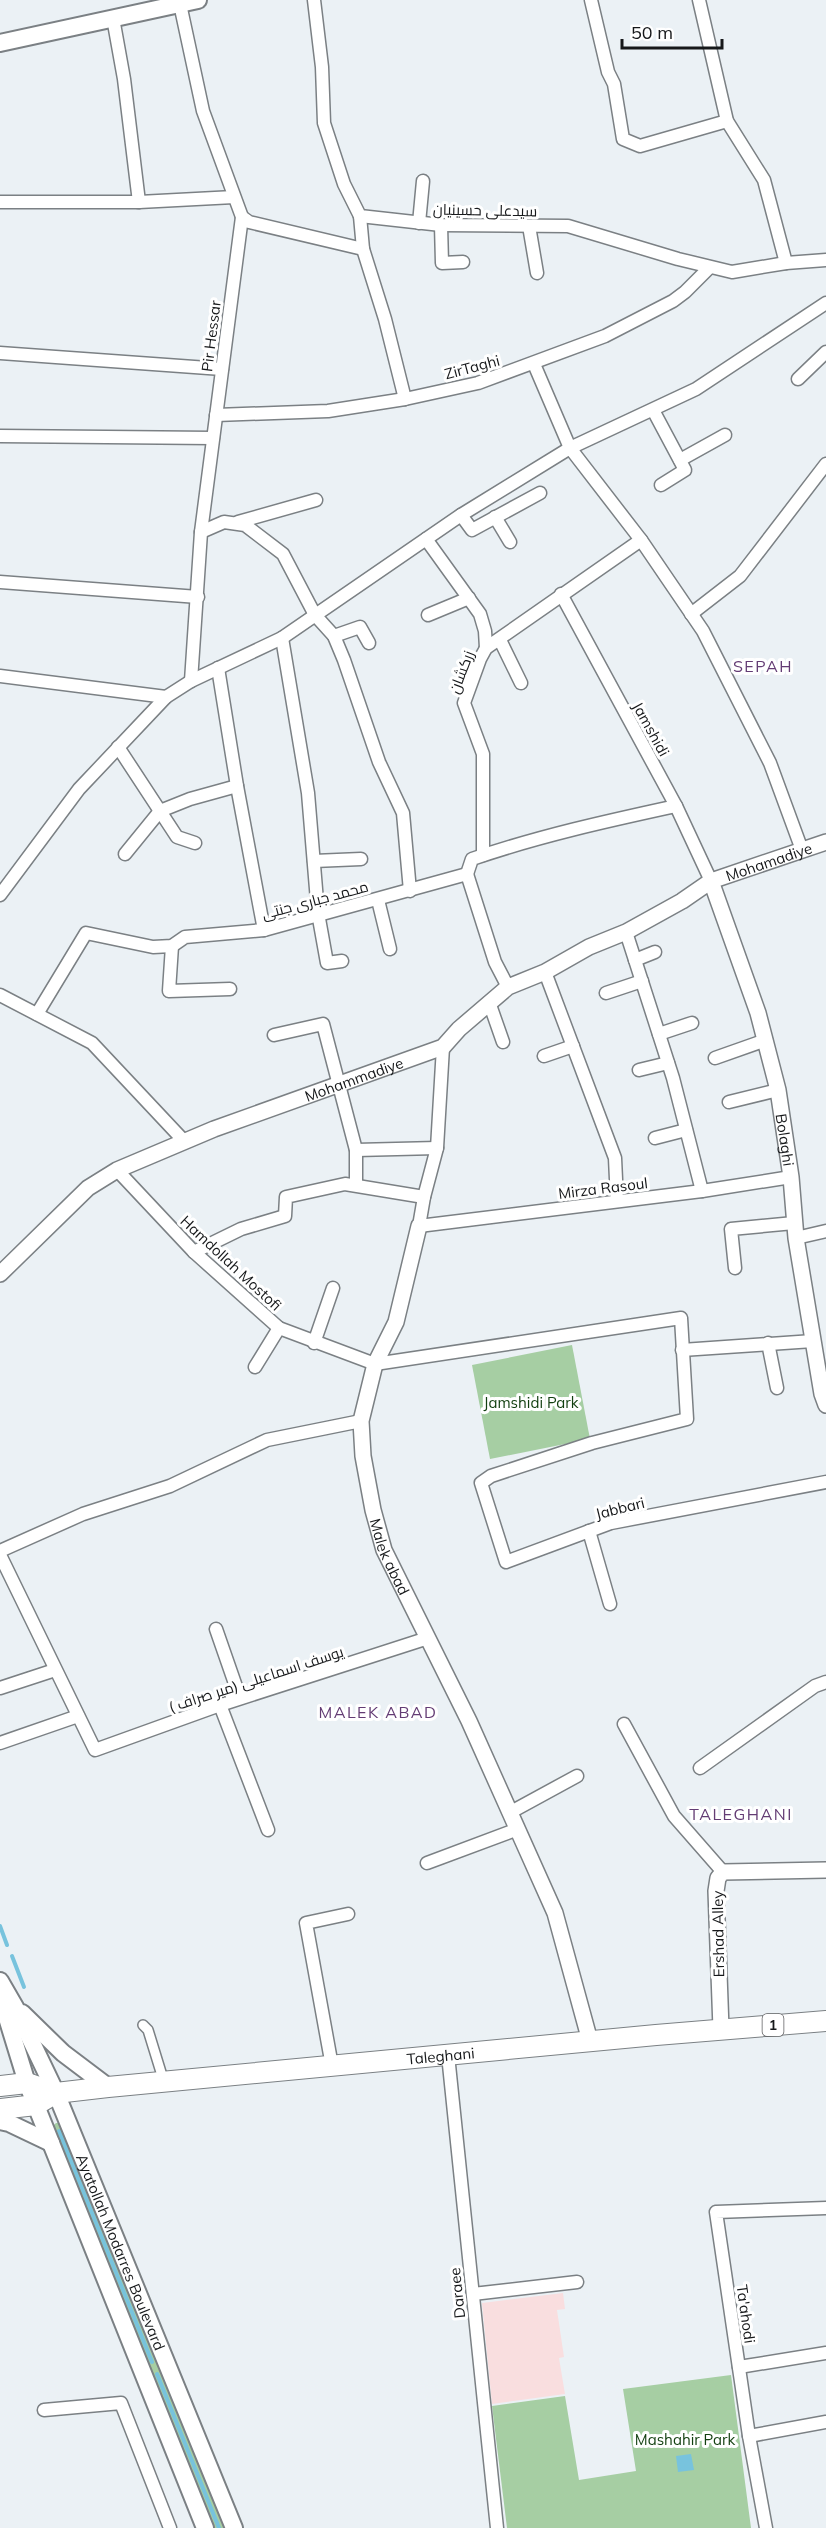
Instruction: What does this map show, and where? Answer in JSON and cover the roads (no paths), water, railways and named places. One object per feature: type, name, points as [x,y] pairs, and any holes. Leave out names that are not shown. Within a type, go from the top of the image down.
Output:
[{"type":"main road","points":[[0,43],[113,18],[159,4],[180,4],[198,0]]},
{"type":"main road","name":"Ayatollah Modarres Boulevard","points":[[0,1981],[4,2007],[27,2083],[205,2528]]},
{"type":"main road","points":[[4,2007],[108,2087]]},
{"type":"main road","name":"Ayatollah Modarres Boulevard","points":[[4,2007],[56,2093],[234,2528]]},
{"type":"main road","name":"Taleghani","points":[[56,2093],[590,2041],[826,2021]]},
{"type":"main road","points":[[0,2086],[27,2083],[56,2093]]},
{"type":"main road","points":[[0,2109],[36,2105],[56,2093]]},
{"type":"main road","points":[[0,2121],[51,2143]]},
{"type":"street","points":[[314,0],[322,66],[324,123],[344,184],[360,216],[363,249],[385,319],[405,399]]},
{"type":"street","points":[[591,0],[608,72],[614,84],[623,139],[640,146],[727,120]]},
{"type":"street","points":[[699,0],[727,120],[764,180],[786,263]]},
{"type":"street","name":"Pir Hessar","points":[[180,4],[203,111],[242,217],[201,532],[191,681]]},
{"type":"street","points":[[113,18],[124,79],[139,202]]},
{"type":"street","points":[[419,223],[423,181]]},
{"type":"street","points":[[0,202],[139,202],[234,197]]},
{"type":"street","name":"سیدعلی حسینیان","points":[[360,216],[441,225],[568,226],[709,268],[732,272],[786,263],[826,260]]},
{"type":"street","points":[[242,217],[249,222],[363,249]]},
{"type":"street","points":[[441,225],[442,263],[463,262]]},
{"type":"street","points":[[529,226],[537,273]]},
{"type":"street","name":"ZirTaghi","points":[[216,415],[328,411],[405,399],[478,383],[605,336],[673,301],[709,268]]},
{"type":"street","points":[[0,895],[79,789],[166,697],[191,681],[282,638],[461,515],[570,448],[696,389],[826,303]]},
{"type":"street","points":[[798,379],[826,352]]},
{"type":"street","points":[[0,353],[222,369]]},
{"type":"street","points":[[534,364],[570,448],[641,540],[703,631],[770,763],[802,850]]},
{"type":"street","points":[[653,410],[685,470],[661,484]]},
{"type":"street","points":[[680,460],[724,435]]},
{"type":"street","points":[[0,436],[213,438]]},
{"type":"street","points":[[691,614],[740,576],[826,464]]},
{"type":"street","points":[[461,515],[472,530],[540,493]]},
{"type":"street","points":[[234,523],[316,500]]},
{"type":"street","points":[[495,517],[510,542]]},
{"type":"street","points":[[201,532],[224,522],[245,525],[283,554],[315,615],[334,636],[379,762],[403,813],[410,891]]},
{"type":"street","points":[[426,539],[480,614],[485,631],[486,648]]},
{"type":"street","name":"زرکشان","points":[[483,855],[483,754],[464,703],[480,659],[486,648],[641,540]]},
{"type":"street","points":[[0,582],[198,597]]},
{"type":"street","name":"Jamshidi","points":[[561,594],[676,806],[711,881]]},
{"type":"street","points":[[428,615],[469,598]]},
{"type":"street","points":[[334,636],[360,627],[369,643]]},
{"type":"street","points":[[282,638],[308,793],[318,913],[327,963],[342,961]]},
{"type":"street","points":[[500,640],[521,683]]},
{"type":"street","points":[[218,668],[264,930]]},
{"type":"street","points":[[0,676],[166,697]]},
{"type":"street","points":[[118,747],[177,837],[195,843]]},
{"type":"street","points":[[125,854],[160,811],[190,799],[237,786]]},
{"type":"street","points":[[508,987],[495,963],[467,874],[472,859],[581,826],[676,806]]},
{"type":"street","name":"Mohamadiye","points":[[711,881],[826,842]]},
{"type":"street","points":[[314,861],[361,859]]},
{"type":"street","name":"محمد جباری جنتی","points":[[37,1014],[86,933],[153,947],[172,946],[185,937],[264,930],[318,913],[378,900],[467,874]]},
{"type":"street","name":"Mohammadiye","points":[[0,1274],[88,1188],[117,1170],[184,1141],[443,1047],[459,1029],[508,987],[545,972],[589,947],[626,932],[682,901],[711,881]]},
{"type":"street","name":"Bolaghi","points":[[711,881],[766,1040],[778,1090],[791,1177],[795,1231],[813,1341],[825,1397]]},
{"type":"street","points":[[378,900],[390,949]]},
{"type":"street","points":[[626,932],[668,1063],[702,1191]]},
{"type":"street","points":[[172,946],[169,991],[230,989]]},
{"type":"street","points":[[635,960],[655,952]]},
{"type":"street","points":[[545,972],[615,1158],[617,1201]]},
{"type":"street","points":[[606,993],[642,981]]},
{"type":"street","points":[[0,995],[92,1043],[184,1141]]},
{"type":"street","points":[[489,1002],[503,1042]]},
{"type":"street","points":[[659,1034],[692,1023]]},
{"type":"street","points":[[274,1035],[323,1024],[357,1150],[356,1185]]},
{"type":"street","points":[[715,1058],[766,1040]]},
{"type":"street","points":[[544,1056],[573,1046]]},
{"type":"street","name":"Malek abad","points":[[443,1047],[437,1148],[396,1322],[375,1364],[361,1421],[363,1456],[373,1510],[384,1550],[511,1812],[555,1913],[590,2041]]},
{"type":"street","points":[[639,1070],[668,1063]]},
{"type":"street","points":[[729,1102],[778,1090]]},
{"type":"street","points":[[655,1138],[686,1130]]},
{"type":"street","points":[[357,1150],[437,1148]]},
{"type":"street","name":"Hamdollah Mostofi","points":[[117,1170],[194,1252],[279,1329],[375,1364]]},
{"type":"street","name":"Mirza Rasoul","points":[[419,1226],[702,1191],[791,1177]]},
{"type":"street","points":[[194,1252],[241,1229],[285,1215],[286,1197],[345,1184],[424,1197]]},
{"type":"street","points":[[735,1268],[731,1229],[826,1231]]},
{"type":"street","points":[[314,1343],[333,1288]]},
{"type":"street","points":[[375,1364],[681,1318],[682,1350],[813,1341]]},
{"type":"street","points":[[255,1367],[279,1329]]},
{"type":"street","points":[[768,1343],[777,1388]]},
{"type":"street","name":"Jabbari","points":[[682,1350],[687,1419],[592,1443],[491,1476],[481,1483],[506,1562],[611,1523],[826,1482]]},
{"type":"street","points":[[0,1743],[78,1716],[0,1553],[83,1514],[170,1486],[267,1440],[361,1421]]},
{"type":"street","points":[[589,1531],[610,1604]]},
{"type":"street","points":[[216,1629],[240,1698]]},
{"type":"street","name":"یوسف اسماعیلی (میر صراف )","points":[[78,1716],[95,1750],[240,1698],[428,1638]]},
{"type":"street","points":[[0,1688],[55,1670]]},
{"type":"street","points":[[700,1768],[815,1686],[826,1682]]},
{"type":"street","points":[[220,1705],[268,1830]]},
{"type":"street","points":[[624,1724],[674,1816],[723,1872]]},
{"type":"street","points":[[511,1812],[577,1776]]},
{"type":"street","points":[[427,1863],[518,1829]]},
{"type":"street","name":"Ershad Alley","points":[[721,2029],[716,1891],[718,1878],[723,1872],[826,1870]]},
{"type":"street","points":[[332,2066],[306,1923],[348,1914]]},
{"type":"street","points":[[143,2025],[148,2030],[164,2082]]},
{"type":"street","name":"Daraee","points":[[448,2055],[497,2528]]},
{"type":"street","name":"Ta'ahodi","points":[[766,2528],[749,2436],[716,2212],[826,2208]]},
{"type":"street","points":[[473,2294],[577,2282]]},
{"type":"street","points":[[739,2367],[826,2353]]},
{"type":"street","points":[[44,2410],[121,2403],[170,2528]]},
{"type":"street","points":[[749,2436],[826,2422]]},
{"type":"water","points":[[691,2454],[694,2470],[678,2472],[676,2456]]},
{"type":"waterway","points":[[0,1926],[7,1945]]},
{"type":"waterway","points":[[12,1956],[24,1987]]},
{"type":"waterway","points":[[59,2131],[152,2362]]},
{"type":"waterway","points":[[157,2374],[219,2528]]},
{"type":"district","name":"SEPAH","points":[[763,666]]},
{"type":"district","name":"MALEK ABAD","points":[[378,1712]]},
{"type":"district","name":"TALEGHANI","points":[[741,1814]]},
{"type":"park label","name":"Jamshidi Park","points":[[531,1402]]},
{"type":"park label","name":"Mashahir Park","points":[[685,2439]]}]
